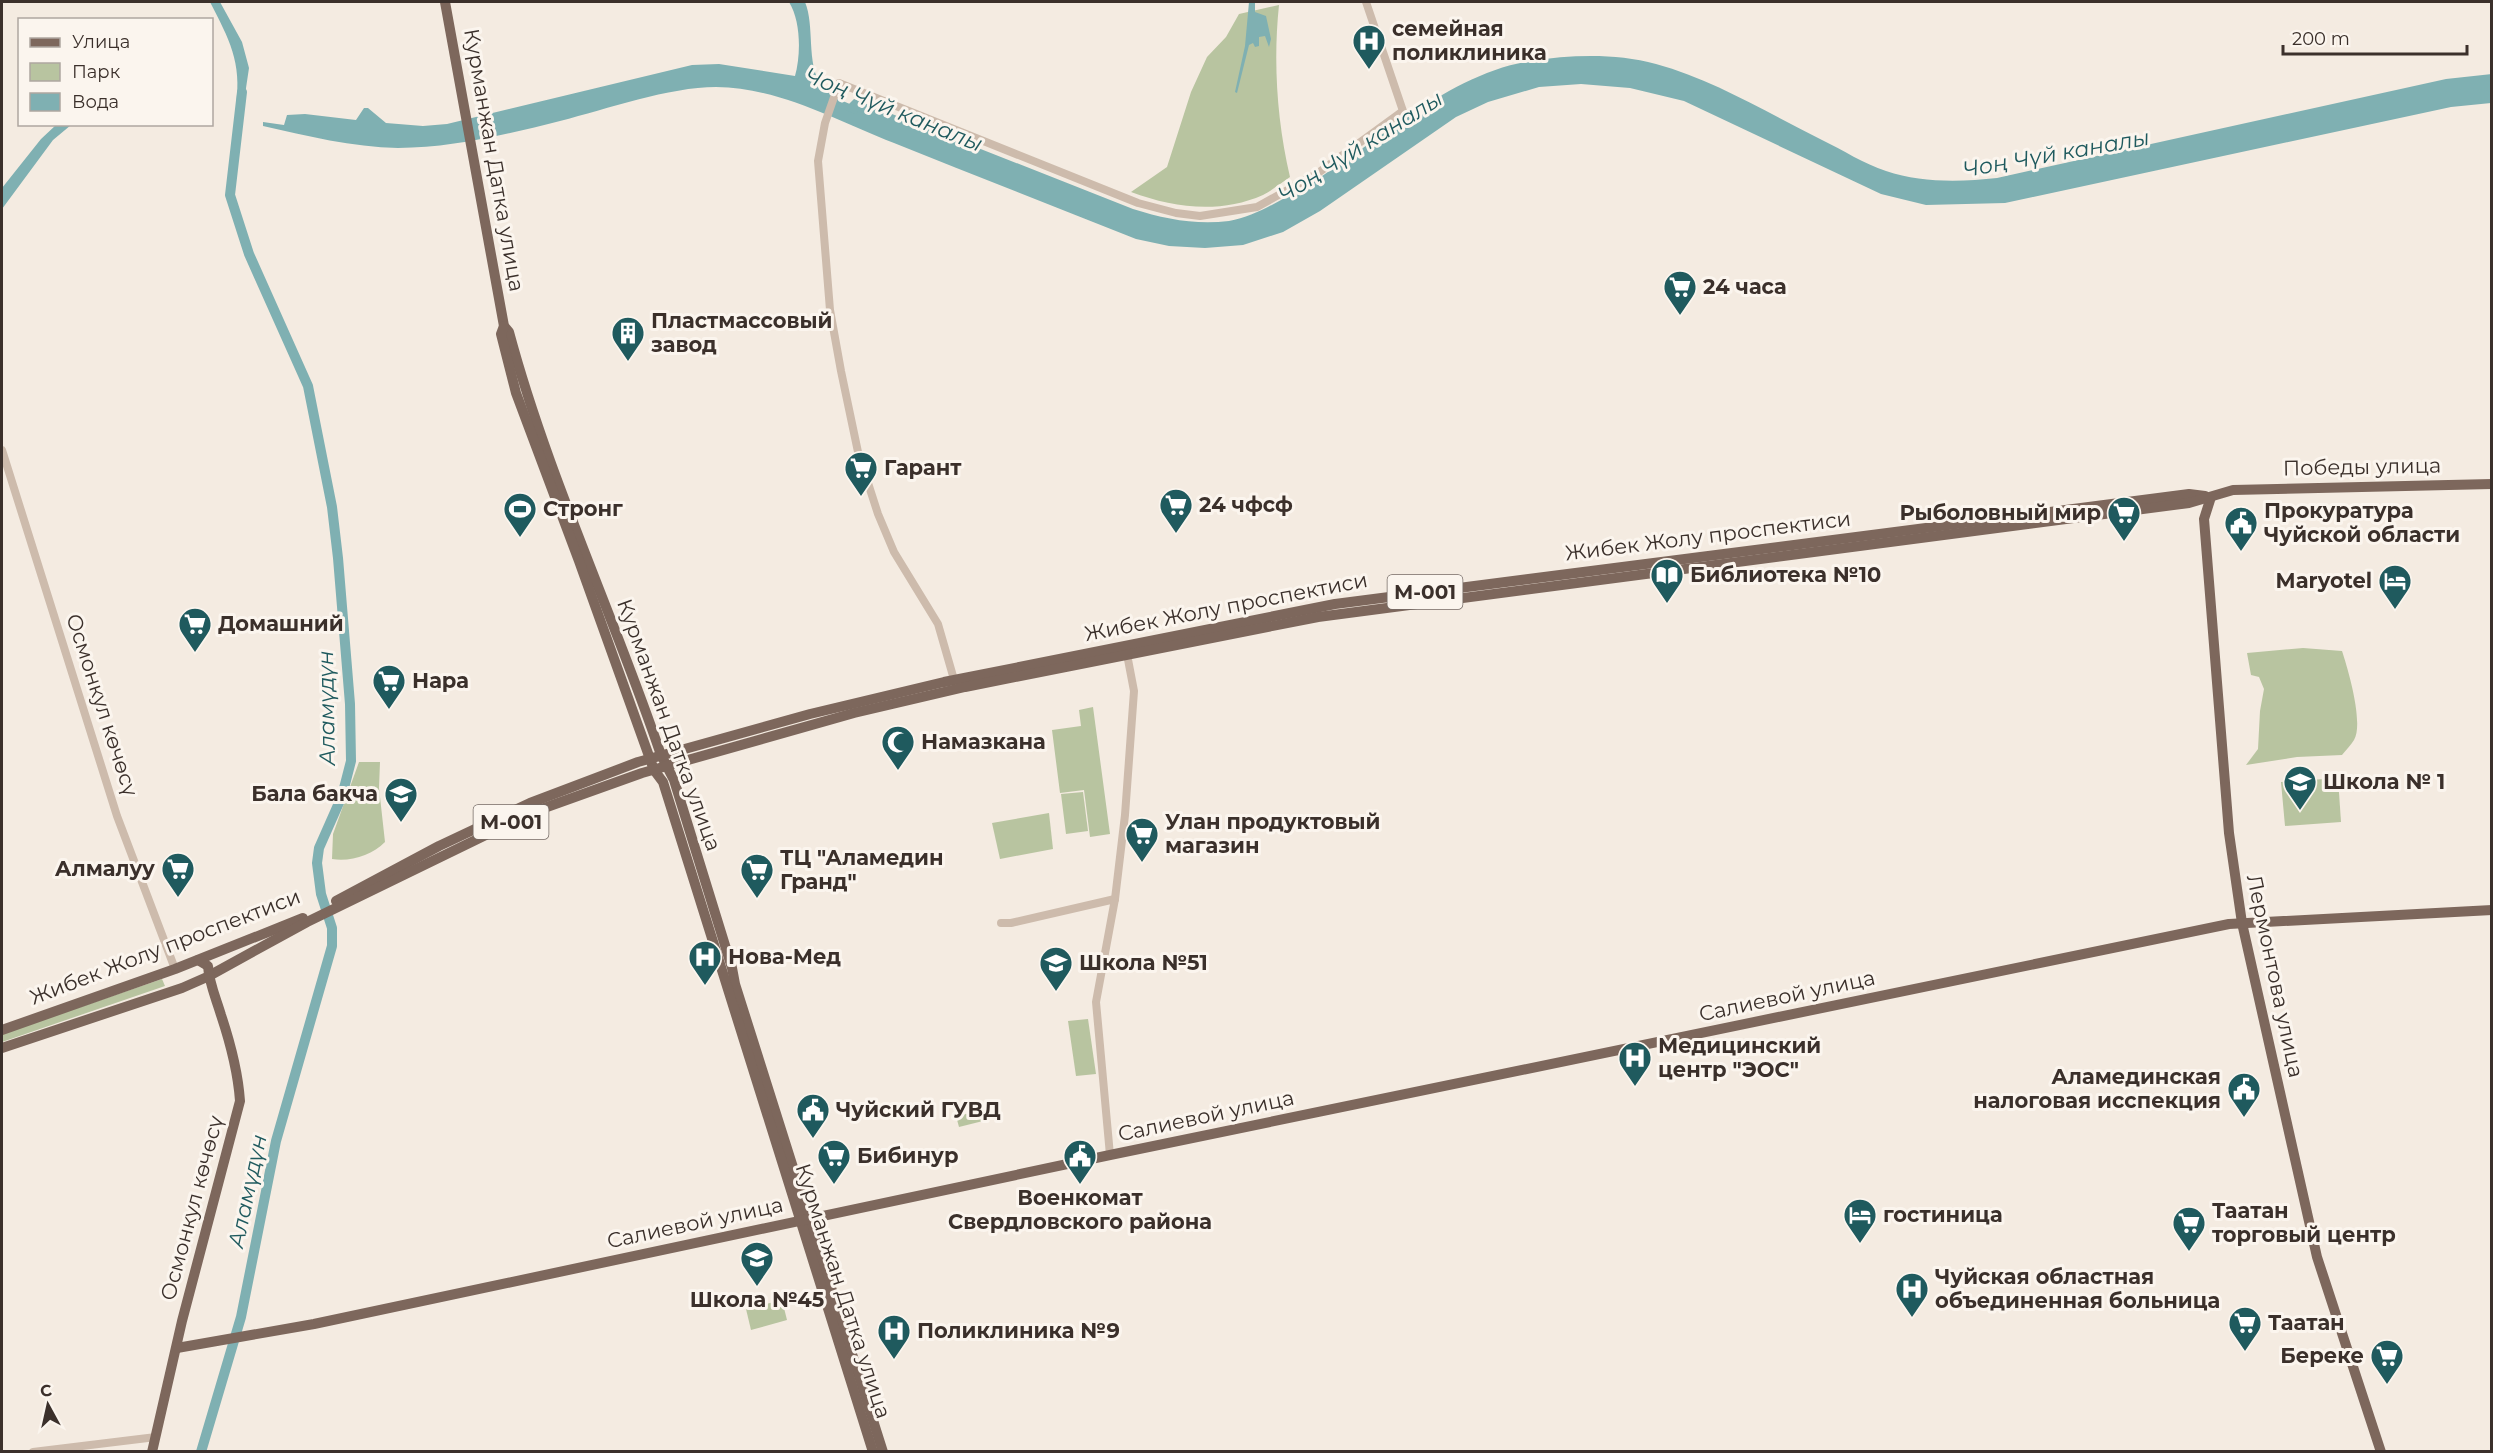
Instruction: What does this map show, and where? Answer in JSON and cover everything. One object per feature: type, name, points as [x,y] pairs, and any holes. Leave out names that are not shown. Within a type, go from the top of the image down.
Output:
[{"type":"main road","name":"Курманжан Датка улица","points":[[445,2],[504,326],[509,332],[525,391],[656,757],[666,766],[674,780],[732,968],[873,1452]]},
{"type":"main road","name":"Победы улица","points":[[2233,489],[2492,484]]},
{"type":"main road","name":"Жибек Жолу проспектиси","points":[[656,757],[810,714],[1127,650],[1318,617],[2189,503],[2233,489]]},
{"type":"main road","name":"Лермонтова улица","points":[[2211,497],[2204,519],[2217,699],[2229,833],[2242,923],[2317,1257],[2381,1452]]},
{"type":"main road","name":"Жибек Жолу проспектиси","points":[[654,770],[955,684]]},
{"type":"main road","name":"Курманжан Датка улица","points":[[656,757],[654,770],[663,782],[883,1452]]},
{"type":"main road","name":"М-001","points":[[343,901],[438,846],[522,807],[568,787],[656,757]]},
{"type":"main road","name":"М-001","points":[[343,901],[533,812],[654,770]]},
{"type":"main road","name":"Жибек Жолу проспектиси","points":[[2,1048],[182,988],[207,977],[343,901]]},
{"type":"main road","name":"Салиевой улица","points":[[177,1348],[263,1334],[1110,1155],[2242,923],[2492,910]]},
{"type":"main road","name":"Жибек Жолу проспектиси","points":[[2,1030],[306,920]]},
{"type":"main road","name":"Осмонкул көчөсү","points":[[153,1452],[190,1292],[240,1101],[236,1072],[222,1019],[207,977],[208,966],[198,960]]},
{"type":"main road","points":[[175,969],[182,988]]},
{"type":"street","points":[[955,684],[938,624],[894,552],[878,514],[858,452],[830,310],[818,160],[827,118],[838,87],[1138,203],[1176,213],[1200,216],[1257,207],[1318,173],[1403,111],[1366,2]]},
{"type":"street","name":"Осмонкул көчөсү","points":[[2,450],[117,816],[175,969]]},
{"type":"street","points":[[1110,1155],[1096,1014],[1115,899],[1134,691],[1127,650]]},
{"type":"street","points":[[1001,923],[1011,923],[1115,899]]},
{"type":"street","points":[[33,1452],[156,1437]]},
{"type":"green space","points":[[1279,5],[1276,48],[1277,91],[1290,177],[1263,195],[1247,201],[1214,207],[1180,205],[1131,192],[1167,167],[1191,92],[1207,57],[1226,37],[1239,14]]},
{"type":"green space","points":[[2303,648],[2342,651],[2356,709],[2357,732],[2354,740],[2342,755],[2297,757],[2246,765],[2258,749],[2264,689],[2259,677],[2251,675],[2247,653]]},
{"type":"green space","points":[[1093,707],[1110,834],[1090,837],[1084,790],[1060,793],[1052,730],[1081,726],[1079,710]]},
{"type":"green space","points":[[359,762],[380,762],[379,788],[385,842],[374,851],[361,856],[332,859],[333,834]]},
{"type":"green space","points":[[2338,778],[2341,822],[2285,826],[2281,782]]},
{"type":"green space","points":[[1083,792],[1088,831],[1066,834],[1061,794]]},
{"type":"green space","points":[[1049,813],[1053,849],[1000,859],[992,823]]},
{"type":"green space","points":[[162,979],[165,986],[2,1042],[2,1034]]},
{"type":"green space","points":[[1088,1019],[1096,1074],[1076,1076],[1068,1021]]},
{"type":"green space","points":[[981,1111],[983,1121],[959,1127],[956,1116]]},
{"type":"green space","points":[[782,1300],[787,1320],[751,1330],[746,1309]]},
{"type":"water","points":[[210,2],[220,2],[242,42],[249,68],[243,108],[236,105],[237,76],[232,51]]},
{"type":"water","points":[[789,2],[805,2],[810,22],[816,76],[821,85],[832,93],[829,102],[846,107],[854,99],[1133,209],[1192,222],[1229,221],[1271,206],[1322,176],[1408,116],[1467,82],[1498,69],[1530,61],[1561,57],[1625,58],[1678,71],[1740,98],[1878,168],[1913,178],[1941,180],[1997,178],[2446,79],[2492,74],[2491,103],[2451,107],[2005,203],[1926,205],[1881,194],[1684,101],[1630,88],[1581,84],[1539,87],[1488,102],[1456,117],[1320,211],[1283,232],[1243,245],[1205,248],[1169,246],[1136,239],[807,107],[763,93],[740,89],[716,87],[678,91],[500,135],[439,146],[381,147],[313,137],[263,126],[263,122],[284,125],[287,115],[305,114],[356,120],[364,108],[368,108],[386,123],[423,126],[447,124],[692,65],[719,64],[795,76],[799,38],[796,19]]},
{"type":"water","points":[[1249,2],[1255,2],[1255,12],[1266,16],[1271,39],[1269,47],[1265,36],[1259,37],[1259,46],[1255,47],[1253,43],[1249,45],[1237,93],[1235,92],[1245,46]]},
{"type":"water","points":[[55,126],[70,126],[53,140],[2,209],[2,188],[41,139]]},
{"type":"waterway","name":"Аламүдүн","points":[[201,1452],[241,1317],[276,1141],[332,946],[332,928],[321,894],[317,863],[319,848],[342,796],[351,761],[350,704],[338,558],[332,507],[308,386],[249,254],[230,195],[242,92]]},
{"type":"waterway","name":"Чоң Чүй каналы","points":[[829,99],[855,110]]},
{"type":"place","name":"семейная поликлиника","points":[[1369,70]]},
{"type":"place","name":"24 часа","points":[[1680,316]]},
{"type":"place","name":"Пластмассовый завод","points":[[628,362]]},
{"type":"place","name":"Гарант","points":[[861,497]]},
{"type":"place","name":"24 чфсф","points":[[1176,534]]},
{"type":"place","name":"Стронг","points":[[520,538]]},
{"type":"place","name":"Рыболовный мир","points":[[2124,542]]},
{"type":"place","name":"Прокуратура Чуйской области","points":[[2241,552]]},
{"type":"place","name":"Библиотека №10","points":[[1667,604]]},
{"type":"place","name":"Maryotel","points":[[2395,610]]},
{"type":"place","name":"Домашний","points":[[195,653]]},
{"type":"place","name":"Нара","points":[[389,710]]},
{"type":"place","name":"Намазкана","points":[[898,771]]},
{"type":"place","name":"Школа № 1","points":[[2300,811]]},
{"type":"place","name":"Бала бакча","points":[[401,823]]},
{"type":"place","name":"Улан продуктовый магазин","points":[[1142,863]]},
{"type":"place","name":"Алмалуу","points":[[178,898]]},
{"type":"place","name":"ТЦ \"Аламедин Гранд\"","points":[[757,899]]},
{"type":"place","name":"Нова-Мед","points":[[705,986]]},
{"type":"place","name":"Школа №51","points":[[1056,992]]},
{"type":"place","name":"Медицинский центр \"ЭОС\"","points":[[1635,1087]]},
{"type":"place","name":"Аламединская налоговая исспекция","points":[[2244,1118]]},
{"type":"place","name":"Чуйский ГУВД","points":[[813,1139]]},
{"type":"place","name":"Бибинур","points":[[834,1185]]},
{"type":"place","name":"Военкомат Свердловского района","points":[[1080,1185]]},
{"type":"place","name":"гостиница","points":[[1860,1244]]},
{"type":"place","name":"Таатан торговый центр","points":[[2189,1252]]},
{"type":"place","name":"Школа №45","points":[[757,1287]]},
{"type":"place","name":"Чуйская областная объединенная больница","points":[[1912,1318]]},
{"type":"place","name":"Таатан","points":[[2245,1352]]},
{"type":"place","name":"Поликлиника №9","points":[[894,1360]]},
{"type":"place","name":"Береке","points":[[2387,1385]]}]
